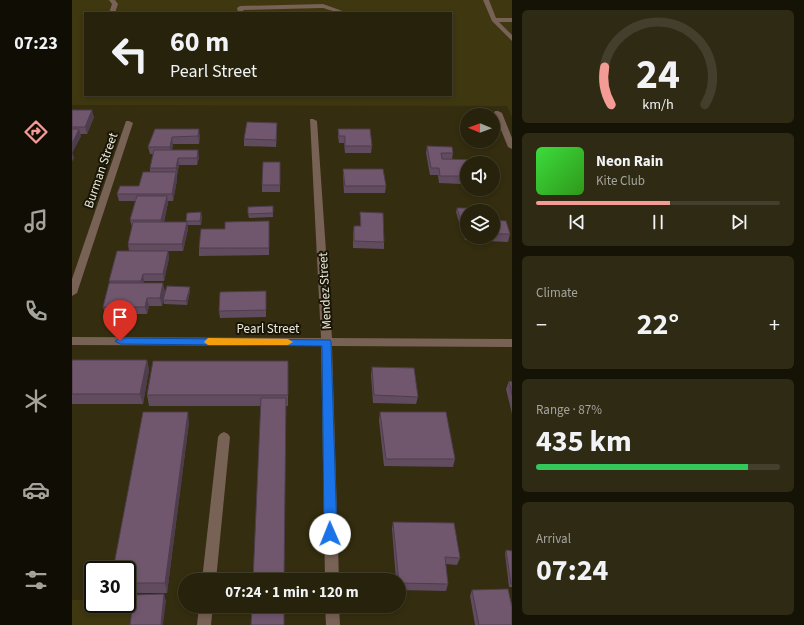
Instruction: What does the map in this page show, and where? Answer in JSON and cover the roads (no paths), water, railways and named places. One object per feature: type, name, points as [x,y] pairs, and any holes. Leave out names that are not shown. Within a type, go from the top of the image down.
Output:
[{"type":"street","points":[[112,0],[114,4],[112,12]]},
{"type":"street","points":[[486,0],[494,20],[512,39]]},
{"type":"street","points":[[241,12],[240,8],[323,6],[342,12]]},
{"type":"street","points":[[494,20],[512,20]]},
{"type":"street","points":[[500,118],[512,147]]},
{"type":"street","name":"Mendez Street","points":[[313,122],[326,321],[332,573]]},
{"type":"street","name":"Burman Street","points":[[72,293],[130,123]]},
{"type":"street","name":"Pearl Street","points":[[72,341],[512,343]]},
{"type":"street","points":[[210,573],[224,437]]},
{"type":"street","points":[[204,625],[205,613]]},
{"type":"street","points":[[332,613],[332,625]]}]
